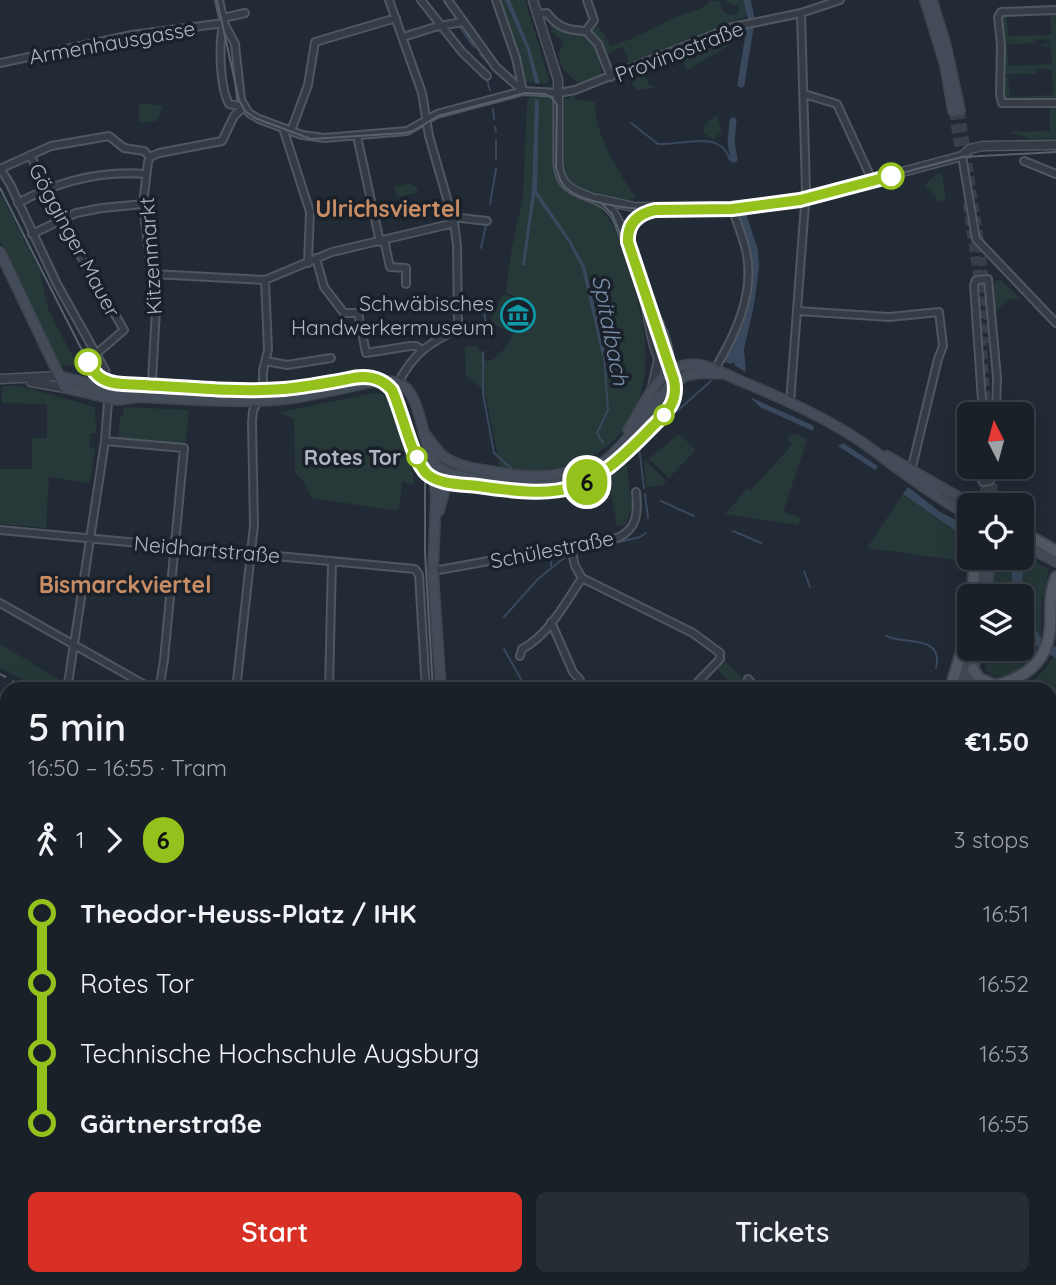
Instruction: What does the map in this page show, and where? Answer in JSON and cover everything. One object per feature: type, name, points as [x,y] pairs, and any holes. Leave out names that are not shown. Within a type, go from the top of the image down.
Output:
[{"type":"main road","points":[[925,0],[957,111],[946,46],[932,0]]},
{"type":"main road","points":[[0,251],[65,388],[151,398],[257,401],[317,394],[377,382],[398,383],[409,393],[425,433],[436,488],[433,571],[440,682]]},
{"type":"main road","points":[[425,433],[442,455],[462,465],[528,477],[551,476],[584,467],[601,458],[629,429],[651,391],[669,374],[680,366],[700,365],[715,369],[790,403],[957,497]]},
{"type":"main road","points":[[432,461],[445,473],[533,485],[567,482],[598,467],[612,456],[662,392],[681,377],[726,374]]},
{"type":"main road","points":[[60,376],[108,394]]},
{"type":"main road","points":[[873,450],[883,460],[957,508]]},
{"type":"main road","points":[[434,525],[443,497],[445,473],[442,455]]},
{"type":"main road","points":[[436,488],[445,473],[462,465]]},
{"type":"main road","points":[[1034,539],[1056,551]]},
{"type":"main road","points":[[1034,550],[1056,562]]},
{"type":"main road","points":[[1003,682],[1018,678],[1035,664],[1042,654],[1049,638],[1050,596],[1056,577]]},
{"type":"main road","points":[[952,682],[959,661]]},
{"type":"main road","points":[[965,682],[969,661]]},
{"type":"main road","points":[[966,682],[975,661]]},
{"type":"main road","points":[[973,669],[979,678],[990,682]]},
{"type":"street","points":[[68,682],[105,441],[107,374],[57,284],[0,168],[51,146],[109,136],[124,149],[144,151],[150,157],[222,141],[234,116],[244,107],[235,44],[224,21],[219,0]]},
{"type":"street","points":[[389,0],[422,93],[429,136],[453,220],[457,245],[459,315],[458,328],[421,349],[398,383]]},
{"type":"street","points":[[421,0],[462,52],[487,76]]},
{"type":"street","points":[[448,0],[496,66],[523,91]]},
{"type":"street","points":[[496,0],[516,58],[523,91]]},
{"type":"street","points":[[533,0],[552,55],[559,93],[560,176],[569,188],[598,199],[625,206],[732,208],[805,198],[962,156],[970,149],[983,146],[1056,145]]},
{"type":"street","points":[[586,31],[594,20],[587,0]]},
{"type":"street","name":"Provinostraße","points":[[224,21],[221,48],[225,97],[229,104],[244,107],[255,117],[287,130],[315,138],[407,131],[437,114],[523,91],[559,93],[575,90],[733,27],[801,13],[840,0]]},
{"type":"street","points":[[1056,10],[1001,12],[998,17],[1002,103],[1056,103]]},
{"type":"street","name":"Armenhausgasse","points":[[0,63],[132,35],[224,21],[245,13]]},
{"type":"street","points":[[537,14],[547,13],[555,23],[566,29],[586,31],[598,44],[611,77]]},
{"type":"street","points":[[790,403],[805,198],[801,13]]},
{"type":"street","points":[[307,263],[310,212],[287,130],[308,85],[315,41],[396,18]]},
{"type":"street","points":[[403,37],[462,22]]},
{"type":"street","points":[[804,94],[837,104],[872,180]]},
{"type":"street","points":[[357,136],[390,267],[405,268],[406,284]]},
{"type":"street","name":"Gögginger Mauer","points":[[30,155],[104,299],[124,330],[96,354]]},
{"type":"street","points":[[962,156],[976,239],[1055,321]]},
{"type":"street","name":"Kitzenmarkt","points":[[150,157],[143,204],[156,310],[151,398]]},
{"type":"street","points":[[1024,161],[1056,174]]},
{"type":"street","points":[[18,203],[47,188],[85,178],[146,174]]},
{"type":"street","points":[[598,199],[614,213],[645,302],[659,358],[669,374],[676,378],[681,377]]},
{"type":"street","points":[[32,234],[63,218],[98,208],[143,204]]},
{"type":"street","points":[[627,247],[626,233],[630,222],[640,213],[658,207]]},
{"type":"street","points":[[715,369],[737,327],[747,282],[747,254],[732,208]]},
{"type":"street","points":[[152,274],[265,280],[316,258],[453,220],[487,221]]},
{"type":"street","points":[[316,258],[324,287],[344,313],[358,313],[366,353],[410,346],[421,349]]},
{"type":"street","points":[[983,402],[974,285],[976,281],[988,279],[1002,269]]},
{"type":"street","points":[[988,279],[996,402]]},
{"type":"street","points":[[237,682],[254,525],[252,422],[263,390],[268,333],[265,280]]},
{"type":"street","points":[[645,302],[655,314],[668,353],[669,374],[662,392]]},
{"type":"street","points":[[798,311],[889,317],[940,312],[943,346],[937,359],[911,471]]},
{"type":"street","points":[[668,353],[680,366]]},
{"type":"street","points":[[266,361],[287,365],[331,358]]},
{"type":"street","points":[[651,391],[659,358]]},
{"type":"street","points":[[0,379],[60,376]]},
{"type":"street","points":[[18,379],[65,388]]},
{"type":"street","points":[[983,390],[996,389]]},
{"type":"street","points":[[105,441],[184,448],[161,682]]},
{"type":"street","name":"Schülestraße","points":[[433,571],[608,541],[627,533],[637,517],[636,492]]},
{"type":"street","name":"Neidhartstraße","points":[[0,530],[415,569],[419,575],[426,682]]},
{"type":"street","points":[[571,548],[575,566],[582,578],[709,643],[720,655],[698,682]]},
{"type":"street","points":[[329,682],[332,561]]},
{"type":"street","points":[[521,653],[534,643],[582,578]]},
{"type":"street","points":[[0,603],[141,682]]},
{"type":"street","points":[[551,622],[579,680]]},
{"type":"street","points":[[748,679],[751,682]]},
{"type":"shaded area","points":[[500,0],[525,0],[549,79],[546,84],[526,81],[524,78]]},
{"type":"shaded area","points":[[711,0],[720,2],[723,11],[730,15],[736,14],[738,5],[724,0],[746,0],[749,15],[629,63],[623,47],[598,57],[602,74],[578,83],[563,70],[558,54],[563,46],[561,39],[551,31],[549,22],[574,33],[586,32],[597,24],[611,46],[698,9]]},
{"type":"shaded area","points":[[1044,12],[1056,12],[1056,100],[1007,101],[1004,98],[1003,77],[1016,76],[1008,78],[1010,97],[1053,95],[1052,69],[1036,69],[1036,74],[1006,74],[1003,64],[1002,46],[1015,46],[1007,47],[1009,66],[1052,64],[1050,46],[1042,46],[1051,44],[1051,39],[1035,40],[1035,43],[1039,43],[1004,44],[1002,33],[1003,15],[1012,13],[1007,16],[1008,36],[1051,35],[1050,15]]},
{"type":"shaded area","points":[[723,38],[728,46],[687,70],[681,57]]},
{"type":"shaded area","points":[[643,72],[650,86],[658,87],[637,90],[628,76]]},
{"type":"shaded area","points":[[574,94],[574,99],[595,102],[603,140],[636,198],[601,210],[620,242],[639,304],[644,332],[645,374],[634,412],[622,431],[607,447],[568,466],[547,470],[500,468],[486,396],[481,388],[466,376],[465,347],[477,345],[487,362],[495,358],[508,344],[526,300],[506,293],[512,246],[523,198],[529,98],[539,95],[569,99]]},
{"type":"shaded area","points":[[138,103],[163,106],[157,121],[140,123]]},
{"type":"shaded area","points":[[1050,106],[1056,106],[1056,138],[1030,139],[1009,132],[1050,131]]},
{"type":"shaded area","points":[[717,115],[722,132],[713,139],[703,133],[705,124]]},
{"type":"shaded area","points":[[942,173],[946,200],[940,202],[924,185]]},
{"type":"shaded area","points":[[411,183],[416,186],[418,193],[397,197],[394,187]]},
{"type":"shaded area","points":[[0,193],[40,271],[48,309],[77,365],[61,366],[0,240]]},
{"type":"shaded area","points":[[1001,280],[1020,298],[1006,300],[998,310],[993,310],[993,287],[996,281]]},
{"type":"shaded area","points":[[503,294],[519,300],[509,331],[490,323]]},
{"type":"shaded area","points":[[2,386],[21,386],[95,407],[96,433],[91,433],[89,448],[95,449],[90,483],[49,477],[46,528],[0,524],[0,469],[32,469],[32,438],[47,438],[47,404],[2,403]]},
{"type":"shaded area","points":[[375,393],[388,397],[395,413],[412,467],[414,484],[405,483],[403,480],[397,511],[312,498],[295,472],[294,419],[279,412]]},
{"type":"shaded area","points":[[124,407],[189,410],[185,447],[118,439],[120,416],[123,416]]},
{"type":"shaded area","points":[[679,434],[696,450],[669,478],[649,459]]},
{"type":"shaded area","points":[[792,434],[807,440],[783,512],[801,518],[798,525],[725,514],[792,445],[787,438]]},
{"type":"shaded area","points":[[644,459],[666,481],[663,485],[646,487]]},
{"type":"shaded area","points":[[626,461],[632,507],[626,524],[617,526],[610,474]]},
{"type":"shaded area","points":[[903,494],[957,532],[957,560],[867,548]]},
{"type":"shaded area","points":[[1034,561],[1049,569],[1041,606],[1041,638],[1034,627],[1034,584],[1023,584],[1023,570],[1034,570]]},
{"type":"shaded area","points":[[994,570],[1010,570],[1012,584],[993,584]]},
{"type":"shaded area","points":[[427,574],[436,682],[434,682]]},
{"type":"shaded area","points":[[0,644],[60,680],[27,682],[0,668]]},
{"type":"shaded area","points":[[1056,650],[1056,682],[1030,682],[1041,674]]},
{"type":"shaded area","points":[[985,661],[1026,661],[1012,673],[1005,675],[990,675],[985,669]]},
{"type":"shaded area","points":[[726,662],[746,682],[729,682],[717,669]]},
{"type":"water","points":[[505,0],[510,0],[529,46],[540,84],[535,83],[527,50]]},
{"type":"water","points":[[535,99],[539,100],[537,191],[585,266],[605,349],[602,356],[582,268],[569,243],[535,195],[525,265],[522,265],[532,191]]},
{"type":"water","points":[[746,214],[758,250],[759,267],[744,349],[746,372],[735,366],[734,362],[724,362],[737,338],[750,298],[751,257],[738,215]]},
{"type":"water","points":[[750,397],[814,426],[813,431],[760,407]]},
{"type":"water","points":[[843,443],[878,466],[875,470],[838,446]]},
{"type":"water","points":[[908,487],[940,512],[957,520],[957,532],[903,494]]},
{"type":"water","points":[[1011,570],[1023,570],[1022,584],[1012,584]]},
{"type":"water","points":[[1034,627],[1041,638],[1056,647],[1056,658],[1034,644]]},
{"type":"waterway","points":[[747,0],[751,17]]},
{"type":"waterway","points":[[459,26],[474,47]]},
{"type":"waterway","points":[[741,84],[750,28]]},
{"type":"waterway","points":[[480,54],[493,68]]},
{"type":"waterway","points":[[486,77],[490,90]]},
{"type":"waterway","points":[[493,109],[494,119]]},
{"type":"waterway","points":[[733,121],[731,142],[734,159]]},
{"type":"waterway","points":[[631,123],[658,144],[699,141],[718,144],[730,160]]},
{"type":"waterway","points":[[495,127],[496,132]]},
{"type":"waterway","points":[[496,140],[496,160]]},
{"type":"waterway","points":[[490,204],[496,169]]},
{"type":"waterway","points":[[481,248],[486,225]]},
{"type":"waterway","points":[[484,310],[484,333]]},
{"type":"waterway","points":[[483,352],[483,394],[494,453],[511,468]]},
{"type":"waterway","name":"Spitalbach","points":[[603,443],[597,433],[608,410],[604,354]]},
{"type":"waterway","points":[[677,411],[711,381]]},
{"type":"waterway","points":[[639,447],[644,488]]},
{"type":"waterway","points":[[645,494],[648,518]]},
{"type":"waterway","name":"Spitalbach","points":[[661,501],[694,516]]},
{"type":"waterway","name":"Spitalbach","points":[[733,531],[761,543]]},
{"type":"waterway","points":[[598,547],[640,537],[646,533]]},
{"type":"waterway","points":[[583,550],[589,549]]},
{"type":"waterway","points":[[551,566],[552,555]]},
{"type":"waterway","points":[[504,617],[538,579],[564,558]]},
{"type":"waterway","name":"Spitalbach","points":[[804,571],[810,587]]},
{"type":"waterway","name":"Spitalbach","points":[[886,636],[928,645],[937,657],[936,668]]},
{"type":"waterway","points":[[504,649],[522,682]]},
{"type":"tunnel","points":[[960,110],[981,251],[991,343]]},
{"type":"tunnel","points":[[953,111],[961,161]]},
{"type":"tunnel","points":[[967,203],[978,278],[986,402]]},
{"type":"tunnel","points":[[984,493],[985,480]]},
{"type":"tunnel","points":[[993,480],[993,493]]},
{"type":"tram line","points":[[217,0],[239,100],[245,111],[255,118],[311,139],[404,133],[413,131],[438,116],[525,93],[545,94],[557,105],[556,167],[565,187],[572,193],[593,201],[650,209]]},
{"type":"tram line","points":[[0,188],[91,368],[105,381],[259,390],[296,388],[372,377],[392,390],[416,457],[432,477],[453,484],[543,493],[570,488],[602,473],[643,437],[667,411],[676,396],[674,380],[628,242],[628,230],[641,215],[651,211],[732,209],[800,200],[962,157],[1056,152]]},
{"type":"tram line","name":"6","points":[[88,362],[102,380],[123,384],[268,390],[354,377],[374,378],[384,382],[392,390],[420,464],[432,478],[521,492],[551,493],[564,490],[596,477],[618,461],[670,409],[676,396],[674,380],[628,242],[628,230],[636,218],[643,213],[664,209],[732,209],[805,200],[891,176]]},
{"type":"tram line","points":[[602,204],[612,214],[625,246]]},
{"type":"tram line","points":[[423,466],[433,682]]},
{"type":"railway","points":[[0,674],[14,682]]},
{"type":"place","name":"Schwäbisches Handwerkermuseum","points":[[518,315]]},
{"type":"place","name":"Rotes Tor","points":[[417,457]]},
{"type":"district","name":"Ulrichsviertel","points":[[388,208]]},
{"type":"district","name":"Bismarckviertel","points":[[125,584]]}]
